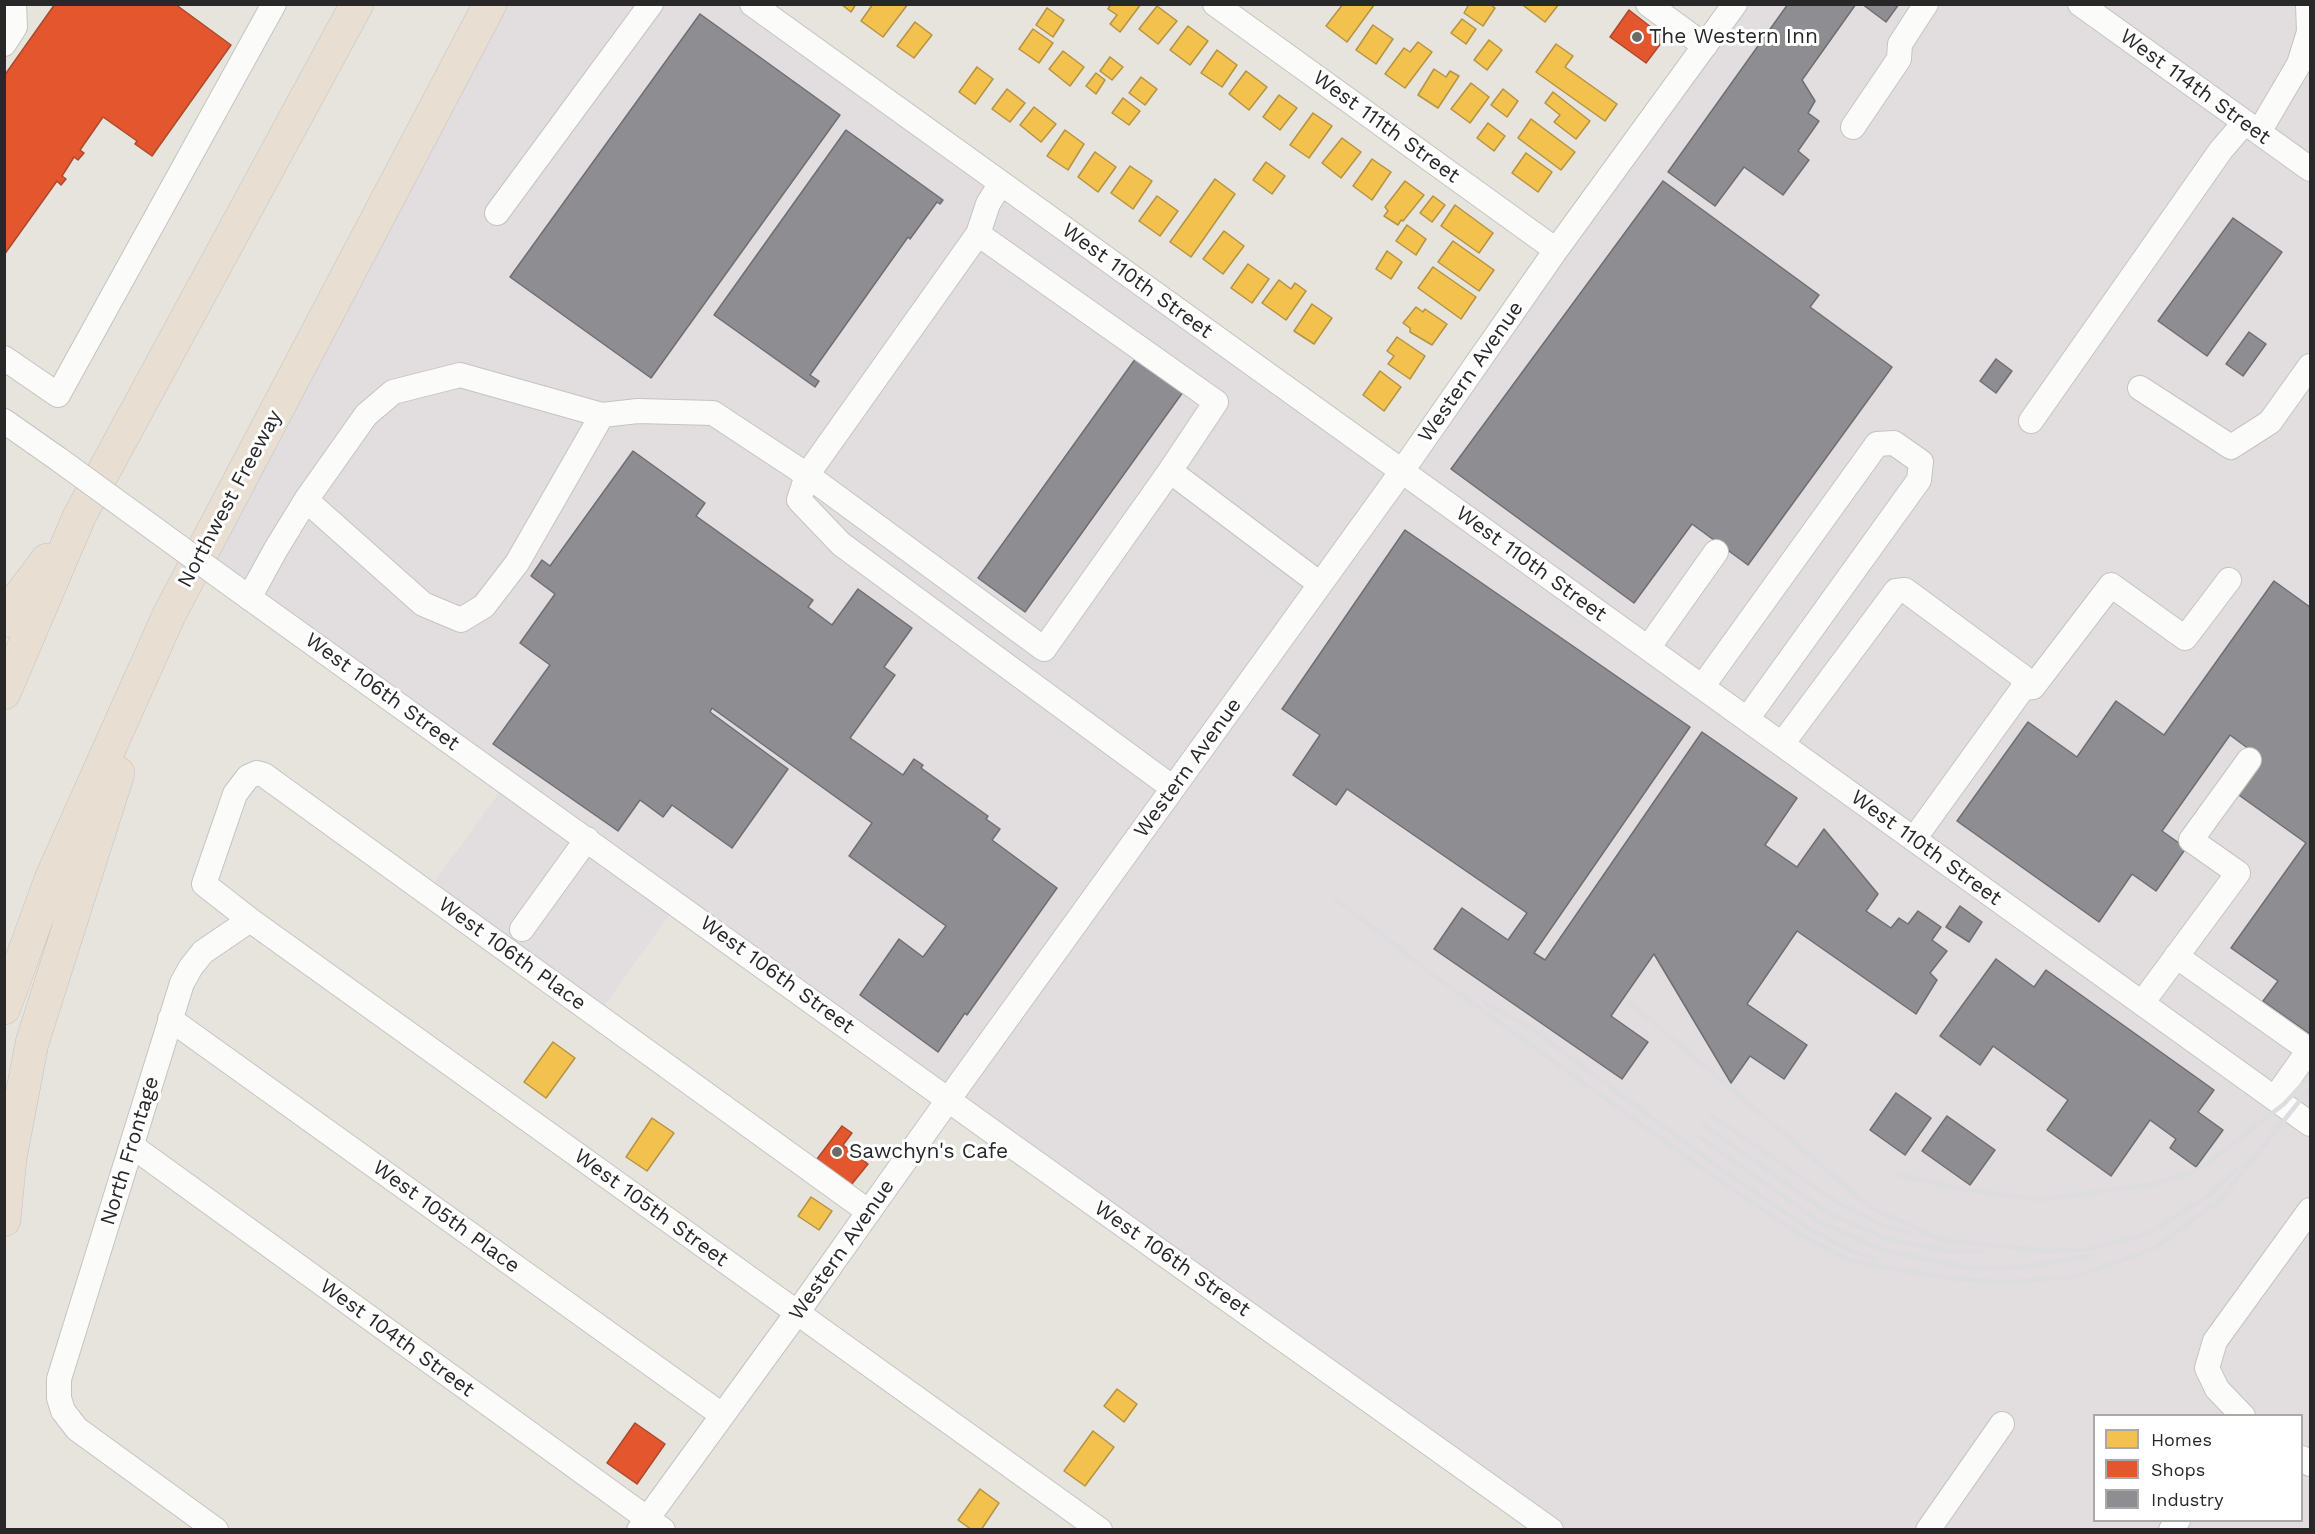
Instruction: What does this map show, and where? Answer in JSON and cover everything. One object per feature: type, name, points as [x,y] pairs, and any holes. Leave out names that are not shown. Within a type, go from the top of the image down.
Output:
[{"type":"highway","points":[[4,693],[79,517],[357,4]]},
{"type":"highway","name":"Northwest Freeway","points":[[4,1008],[51,879],[169,615],[490,4]]},
{"type":"highway","points":[[4,621],[11,608],[79,517]]},
{"type":"highway","points":[[4,1220],[10,1158],[32,1043],[169,615]]},
{"type":"street","points":[[4,44],[15,27],[14,4]]},
{"type":"street","points":[[4,358],[58,395],[274,4]]},
{"type":"street","points":[[497,213],[651,4]]},
{"type":"street","name":"West 111th Street","points":[[1215,4],[1556,250]]},
{"type":"street","points":[[1648,4],[1705,46]]},
{"type":"street","name":"Western Avenue","points":[[650,1526],[722,1415],[1402,471],[1556,250],[1735,4]]},
{"type":"street","points":[[1853,127],[1899,59],[1900,44],[1926,4]]},
{"type":"street","name":"West 114th Street","points":[[2080,4],[2310,169]]},
{"type":"street","points":[[2031,421],[2221,150],[2252,127],[2299,64],[2309,32],[2308,4]]},
{"type":"street","name":"West 110th Street","points":[[761,7],[1001,183],[2310,1124]]},
{"type":"street","points":[[1001,183],[988,204],[978,234],[807,475],[799,500],[841,544],[1173,788]]},
{"type":"street","points":[[241,592],[276,549],[306,500],[366,415],[393,392],[460,375],[602,416],[638,411],[712,413],[807,475],[1044,649],[1216,402],[978,234]]},
{"type":"street","points":[[2140,388],[2231,447],[2270,422],[2310,366]]},
{"type":"street","points":[[306,500],[423,604],[461,620],[484,606],[517,563],[602,416]]},
{"type":"street","name":"West 106th Street","points":[[5,423],[1551,1530]]},
{"type":"street","points":[[1702,687],[1877,444],[1894,443],[1921,462],[1919,480],[1747,719]]},
{"type":"street","points":[[1170,471],[1320,584]]},
{"type":"street","points":[[1648,648],[1716,552]]},
{"type":"street","points":[[2023,688],[2033,687],[2111,585],[2186,638],[2229,580]]},
{"type":"street","points":[[1782,744],[1896,591],[1905,590],[2023,677],[2023,688],[1914,839]]},
{"type":"street","points":[[2142,1003],[2238,873],[2191,840],[2249,760]]},
{"type":"street","name":"West 106th Place","points":[[204,884],[235,794],[252,775],[264,775],[869,1212]]},
{"type":"street","points":[[522,929],[587,839]]},
{"type":"street","name":"West 105th Street","points":[[204,884],[250,920],[1100,1530]]},
{"type":"street","name":"North Frontage","points":[[216,1530],[71,1424],[63,1411],[58,1391],[59,1373],[182,983],[196,959],[216,942],[250,920]]},
{"type":"street","points":[[2176,956],[2309,1050],[2275,1098]]},
{"type":"street","name":"West 105th Place","points":[[170,1019],[722,1415]]},
{"type":"street","name":"West 104th Street","points":[[132,1146],[650,1526]]},
{"type":"street","points":[[2241,1414],[2217,1389],[2207,1368],[2214,1341],[2310,1210]]},
{"type":"street","points":[[1928,1530],[2002,1424]]},
{"type":"shaded area","points":[[491,5],[752,5],[1402,471],[1735,5],[2310,5],[2310,1529],[1551,1529],[677,904],[597,1016],[427,892],[507,782],[202,564]]},
{"type":"building: Homes","points":[[841,4],[856,4],[851,12]]},
{"type":"building: Homes","points":[[873,4],[908,4],[883,37],[861,21]]},
{"type":"building: Homes","points":[[1111,4],[1141,4],[1120,32],[1110,24],[1117,15],[1108,9]]},
{"type":"building: Homes","points":[[1343,4],[1374,5],[1347,42],[1326,26]]},
{"type":"building: Homes","points":[[1469,4],[1490,4],[1495,8],[1483,26],[1464,13]]},
{"type":"building: Homes","points":[[1525,4],[1559,4],[1545,22],[1524,6]]},
{"type":"building: Homes","points":[[1157,6],[1177,21],[1158,44],[1139,29]]},
{"type":"building: Homes","points":[[1047,8],[1064,20],[1053,37],[1036,25]]},
{"type":"building: Homes","points":[[1462,19],[1476,29],[1466,44],[1451,33]]},
{"type":"building: Homes","points":[[915,22],[932,35],[914,58],[897,46]]},
{"type":"building: Homes","points":[[1373,25],[1393,39],[1376,64],[1356,50]]},
{"type":"building: Homes","points":[[1188,26],[1208,41],[1190,65],[1170,50]]},
{"type":"building: Homes","points":[[1033,29],[1053,43],[1039,63],[1019,49]]},
{"type":"building: Homes","points":[[1489,40],[1502,50],[1487,70],[1474,60]]},
{"type":"building: Homes","points":[[1418,42],[1432,52],[1405,88],[1385,74],[1404,48],[1410,52]]},
{"type":"building: Homes","points":[[1556,44],[1573,56],[1565,67],[1617,104],[1605,121],[1536,72]]},
{"type":"building: Homes","points":[[1217,50],[1237,65],[1222,87],[1201,73]]},
{"type":"building: Homes","points":[[1063,51],[1084,67],[1070,86],[1049,69]]},
{"type":"building: Homes","points":[[1110,57],[1123,67],[1112,80],[1100,71]]},
{"type":"building: Homes","points":[[977,67],[993,79],[975,104],[959,92]]},
{"type":"building: Homes","points":[[1434,69],[1446,77],[1450,71],[1459,76],[1438,108],[1418,95]]},
{"type":"building: Homes","points":[[1246,71],[1267,87],[1249,110],[1229,94]]},
{"type":"building: Homes","points":[[1096,73],[1105,80],[1096,94],[1086,86]]},
{"type":"building: Homes","points":[[1141,77],[1157,89],[1145,105],[1129,93]]},
{"type":"building: Homes","points":[[1471,83],[1489,97],[1470,123],[1451,109]]},
{"type":"building: Homes","points":[[1007,89],[1025,103],[1010,122],[992,109]]},
{"type":"building: Homes","points":[[1503,89],[1518,101],[1507,117],[1491,105]]},
{"type":"building: Homes","points":[[1553,92],[1590,121],[1576,139],[1554,122],[1560,115],[1545,103]]},
{"type":"building: Homes","points":[[1279,95],[1297,108],[1280,130],[1263,117]]},
{"type":"building: Homes","points":[[1123,98],[1140,111],[1129,125],[1112,113]]},
{"type":"building: Homes","points":[[1034,107],[1056,124],[1041,142],[1020,125]]},
{"type":"building: Homes","points":[[1313,113],[1332,126],[1309,158],[1290,145]]},
{"type":"building: Homes","points":[[1531,119],[1575,152],[1561,170],[1518,138]]},
{"type":"building: Homes","points":[[1488,123],[1505,136],[1494,151],[1477,138]]},
{"type":"building: Homes","points":[[1065,130],[1084,144],[1068,170],[1047,156]]},
{"type":"building: Homes","points":[[1342,138],[1361,152],[1341,178],[1322,163]]},
{"type":"building: Homes","points":[[1095,152],[1116,167],[1098,192],[1078,177]]},
{"type":"building: Homes","points":[[1526,153],[1552,172],[1538,192],[1512,173]]},
{"type":"building: Homes","points":[[1372,159],[1391,172],[1372,200],[1353,186]]},
{"type":"building: Homes","points":[[1266,162],[1285,176],[1272,194],[1253,180]]},
{"type":"building: Homes","points":[[1130,166],[1152,181],[1133,209],[1111,193]]},
{"type":"building: Homes","points":[[1215,179],[1235,194],[1191,257],[1170,242]]},
{"type":"building: Homes","points":[[1405,181],[1424,195],[1398,225],[1384,216],[1388,211],[1385,207]]},
{"type":"building: Homes","points":[[1157,196],[1178,211],[1160,236],[1139,221]]},
{"type":"building: Homes","points":[[1433,196],[1445,205],[1432,222],[1420,213]]},
{"type":"building: Homes","points":[[1455,205],[1493,233],[1479,253],[1441,226]]},
{"type":"building: Homes","points":[[1407,225],[1426,239],[1416,255],[1396,241]]},
{"type":"building: Homes","points":[[1224,231],[1244,246],[1223,274],[1203,259]]},
{"type":"building: Homes","points":[[1453,241],[1494,270],[1479,291],[1438,262]]},
{"type":"building: Homes","points":[[1387,251],[1402,262],[1391,279],[1376,269]]},
{"type":"building: Homes","points":[[1248,264],[1269,279],[1252,303],[1231,288]]},
{"type":"building: Homes","points":[[1433,267],[1476,297],[1461,319],[1418,288]]},
{"type":"building: Homes","points":[[1279,280],[1291,289],[1295,283],[1306,291],[1286,320],[1262,303]]},
{"type":"building: Homes","points":[[1312,304],[1332,318],[1314,344],[1294,331]]},
{"type":"building: Homes","points":[[1416,307],[1423,312],[1425,309],[1447,324],[1432,345],[1410,332],[1410,328],[1403,323]]},
{"type":"building: Homes","points":[[1397,337],[1425,356],[1410,379],[1388,364],[1394,356],[1387,351]]},
{"type":"building: Homes","points":[[1380,371],[1401,387],[1384,411],[1363,395]]},
{"type":"building: Homes","points":[[553,1042],[575,1058],[546,1098],[524,1082]]},
{"type":"building: Homes","points":[[652,1118],[674,1133],[647,1171],[626,1157]]},
{"type":"building: Homes","points":[[811,1197],[832,1211],[819,1230],[798,1216]]},
{"type":"building: Homes","points":[[1117,1389],[1137,1404],[1124,1422],[1104,1406]]},
{"type":"building: Homes","points":[[1093,1431],[1114,1447],[1085,1486],[1064,1471]]},
{"type":"building: Homes","points":[[980,1489],[999,1503],[981,1530],[972,1530],[958,1520]]},
{"type":"building: Shops","points":[[55,4],[175,4],[231,45],[152,156],[135,144],[137,141],[103,117],[80,150],[84,153],[78,160],[74,157],[62,176],[66,179],[61,185],[57,181],[4,255],[4,76]]},
{"type":"building: Shops","name":"The Western Inn","points":[[1629,10],[1665,38],[1646,63],[1610,37]]},
{"type":"building: Shops","name":"Sawchyn's Cafe","points":[[842,1126],[852,1133],[843,1145],[868,1164],[851,1185],[817,1159]]},
{"type":"building: Shops","points":[[635,1423],[665,1444],[637,1484],[607,1463]]},
{"type":"building: Industry","points":[[1788,4],[1856,4],[1802,80],[1815,101],[1808,113],[1819,121],[1798,151],[1809,160],[1783,195],[1744,167],[1715,206],[1668,172]]},
{"type":"building: Industry","points":[[1862,4],[1899,4],[1886,22]]},
{"type":"building: Industry","points":[[700,14],[840,115],[651,378],[510,277]]},
{"type":"building: Industry","points":[[846,130],[943,200],[940,204],[937,202],[910,239],[908,237],[810,375],[819,381],[815,387],[714,315]]},
{"type":"building: Industry","points":[[1663,181],[1819,295],[1810,307],[1892,367],[1748,565],[1692,524],[1634,603],[1451,469]]},
{"type":"building: Industry","points":[[2233,218],[2282,252],[2207,356],[2158,321]]},
{"type":"building: Industry","points":[[2249,332],[2266,344],[2243,376],[2226,364]]},
{"type":"building: Industry","points":[[1141,351],[1188,385],[1025,612],[978,578]]},
{"type":"building: Industry","points":[[1996,359],[2012,371],[1996,393],[1980,381]]},
{"type":"building: Industry","points":[[633,451],[705,503],[696,516],[813,600],[808,607],[832,625],[858,589],[912,628],[884,667],[895,675],[850,738],[903,775],[914,759],[923,765],[921,768],[988,816],[986,819],[1000,829],[992,840],[1057,888],[938,1052],[860,995],[899,939],[923,957],[946,926],[849,856],[872,823],[712,708],[710,712],[788,769],[732,848],[672,805],[663,817],[640,800],[618,831],[493,744],[550,665],[520,643],[555,594],[531,576],[542,560],[550,566]]},
{"type":"building: Industry","points":[[1405,530],[1690,727],[1534,953],[1545,960],[1702,732],[1797,798],[1765,845],[1797,867],[1824,829],[1878,894],[1866,911],[1891,928],[1899,918],[1908,924],[1918,911],[1941,927],[1932,940],[1947,951],[1930,973],[1937,980],[1916,1014],[1797,931],[1747,1004],[1807,1045],[1784,1079],[1750,1056],[1731,1083],[1654,954],[1611,1016],[1648,1042],[1622,1079],[1434,949],[1462,908],[1508,940],[1527,913],[1347,789],[1336,805],[1293,775],[1320,735],[1282,709]]},
{"type":"building: Industry","points":[[2274,581],[2310,607],[2310,1034],[2263,1001],[2278,981],[2231,948],[2306,843],[2236,793],[2261,758],[2230,735],[2162,831],[2186,848],[2156,891],[2132,874],[2099,922],[1957,821],[2028,722],[2077,757],[2116,701],[2164,735]]},
{"type":"building: Industry","points":[[1960,906],[1982,922],[1969,942],[1946,927]]},
{"type":"building: Industry","points":[[1996,959],[2034,987],[2046,970],[2214,1090],[2198,1112],[2223,1130],[2196,1167],[2170,1148],[2176,1139],[2150,1120],[2111,1176],[2047,1130],[2068,1100],[1993,1046],[1980,1065],[1940,1036]]},
{"type":"building: Industry","points":[[1896,1093],[1931,1118],[1905,1155],[1870,1130]]},
{"type":"building: Industry","points":[[1947,1116],[1995,1150],[1970,1185],[1922,1151]]},
{"type":"railway","points":[[1336,899],[1432,974],[1716,1178],[1797,1233],[1851,1261],[1954,1279],[2006,1282],[2075,1277],[2155,1248],[2220,1200],[2310,1088]]},
{"type":"railway","points":[[1484,1002],[1531,1028],[1721,1169],[1808,1228],[1847,1249],[1874,1259]]},
{"type":"railway","points":[[1629,1002],[1870,1207],[1941,1240],[2046,1251],[2089,1249],[2149,1233],[2211,1194],[2236,1170]]},
{"type":"railway","points":[[1899,1175],[1962,1189],[2040,1200],[2158,1183],[2204,1166],[2284,1104],[2310,1076]]},
{"type":"railway","points":[[1711,1115],[1835,1201],[1885,1226],[1909,1232]]},
{"type":"railway","points":[[1704,1125],[1828,1213],[1885,1238],[1945,1251],[1983,1251]]},
{"type":"railway","points":[[1698,1136],[1820,1222],[1882,1250],[1969,1268],[2026,1267],[2087,1256]]},
{"type":"place","name":"The Western Inn","points":[[1637,37]]},
{"type":"place","name":"Sawchyn's Cafe","points":[[837,1152]]}]
